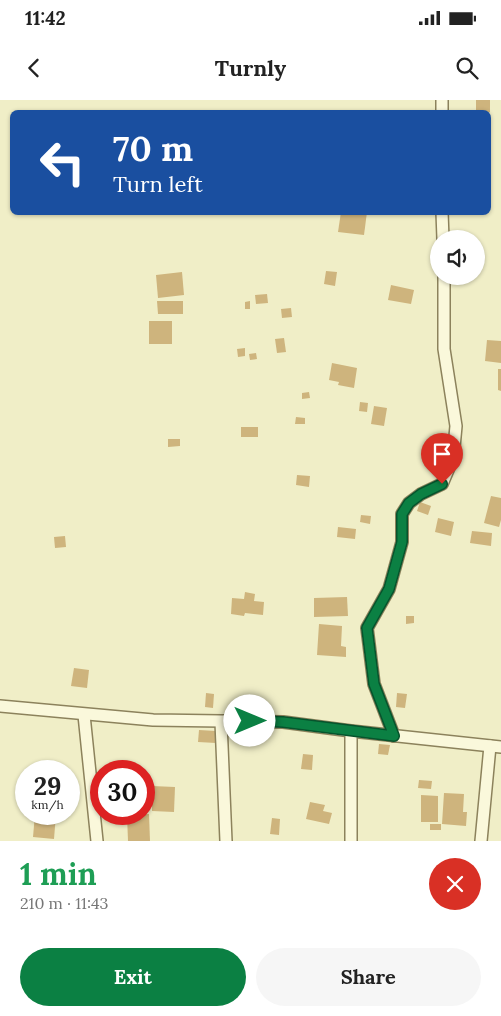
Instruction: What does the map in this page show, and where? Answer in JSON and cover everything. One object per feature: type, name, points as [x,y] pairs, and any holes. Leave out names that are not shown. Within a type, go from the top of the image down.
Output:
[{"type":"street","points":[[442,215],[443,230]]},
{"type":"street","points":[[394,736],[374,684],[367,628],[389,589],[402,542],[402,514],[409,503],[421,494],[442,484],[453,458],[456,426],[444,349],[444,285]]},
{"type":"street","points":[[0,706],[153,720],[283,722],[496,747],[481,841]]},
{"type":"street","points":[[84,715],[97,841]]},
{"type":"street","points":[[221,722],[226,841]]},
{"type":"street","points":[[351,731],[351,841]]},
{"type":"building","points":[[476,100],[490,100],[490,110],[476,110]]},
{"type":"building","points":[[341,215],[367,215],[364,235],[338,232]]},
{"type":"building","points":[[326,271],[337,272],[335,286],[324,284]]},
{"type":"building","points":[[182,272],[184,295],[158,298],[156,275]]},
{"type":"building","points":[[391,285],[414,290],[411,304],[388,300]]},
{"type":"building","points":[[267,294],[268,303],[256,304],[255,295]]},
{"type":"building","points":[[157,301],[183,301],[183,314],[158,314]]},
{"type":"building","points":[[250,301],[250,309],[245,309],[245,302]]},
{"type":"building","points":[[291,308],[292,317],[282,318],[281,309]]},
{"type":"building","points":[[149,321],[172,321],[172,344],[149,344]]},
{"type":"building","points":[[284,338],[286,352],[277,353],[275,339]]},
{"type":"building","points":[[487,340],[501,341],[501,363],[485,361]]},
{"type":"building","points":[[245,348],[245,356],[238,357],[237,349]]},
{"type":"building","points":[[256,353],[257,359],[250,360],[249,354]]},
{"type":"building","points":[[332,363],[357,368],[354,388],[338,385],[339,382],[329,380]]},
{"type":"building","points":[[498,369],[501,369],[501,391],[498,390]]},
{"type":"building","points":[[309,392],[310,398],[302,399],[302,393]]},
{"type":"building","points":[[360,402],[368,403],[367,412],[359,411]]},
{"type":"building","points":[[374,406],[387,408],[384,426],[371,424]]},
{"type":"building","points":[[296,417],[305,418],[305,424],[295,424]]},
{"type":"building","points":[[241,427],[258,427],[258,437],[241,437]]},
{"type":"building","points":[[168,439],[180,439],[180,446],[168,447]]},
{"type":"building","points":[[297,475],[310,476],[309,487],[296,485]]},
{"type":"building","points":[[491,496],[501,498],[501,520],[499,527],[484,523]]},
{"type":"building","points":[[420,502],[431,506],[428,515],[417,511]]},
{"type":"building","points":[[361,515],[371,516],[370,524],[360,522]]},
{"type":"building","points":[[438,518],[454,522],[451,536],[435,532]]},
{"type":"building","points":[[338,527],[356,529],[355,539],[337,537]]},
{"type":"building","points":[[472,531],[492,533],[491,546],[470,543]]},
{"type":"building","points":[[65,536],[66,547],[55,548],[54,537]]},
{"type":"building","points":[[245,592],[255,594],[254,601],[264,602],[263,615],[245,613],[244,616],[231,614],[232,598],[244,599]]},
{"type":"building","points":[[347,597],[348,616],[314,617],[314,598]]},
{"type":"building","points":[[406,616],[414,616],[414,623],[406,624]]},
{"type":"building","points":[[319,624],[342,626],[341,646],[346,647],[346,657],[317,655]]},
{"type":"building","points":[[74,668],[89,670],[87,688],[71,686]]},
{"type":"building","points":[[206,693],[214,694],[213,708],[205,707]]},
{"type":"building","points":[[397,693],[407,694],[405,708],[396,707]]},
{"type":"building","points":[[199,730],[216,731],[216,743],[198,742]]},
{"type":"building","points":[[379,744],[390,745],[388,755],[378,754]]},
{"type":"building","points":[[303,754],[313,755],[312,770],[301,769]]},
{"type":"building","points":[[419,780],[432,781],[431,789],[418,788]]},
{"type":"building","points":[[155,786],[175,787],[174,812],[155,811]]},
{"type":"building","points":[[444,793],[464,794],[463,812],[467,812],[466,826],[442,824]]},
{"type":"building","points":[[421,795],[438,796],[438,822],[421,822]]},
{"type":"building","points":[[310,802],[325,805],[323,811],[332,813],[329,824],[306,819]]},
{"type":"building","points":[[272,818],[280,819],[279,835],[270,834]]},
{"type":"building","points":[[430,824],[441,824],[441,830],[430,830]]},
{"type":"building","points":[[34,825],[55,825],[54,839],[33,837]]},
{"type":"building","points":[[127,825],[149,825],[150,841],[128,841]]},
{"type":"route","points":[[250,721],[283,722],[394,736],[374,684],[367,628],[389,589],[402,542],[402,514],[409,503],[421,494],[442,484]]}]
